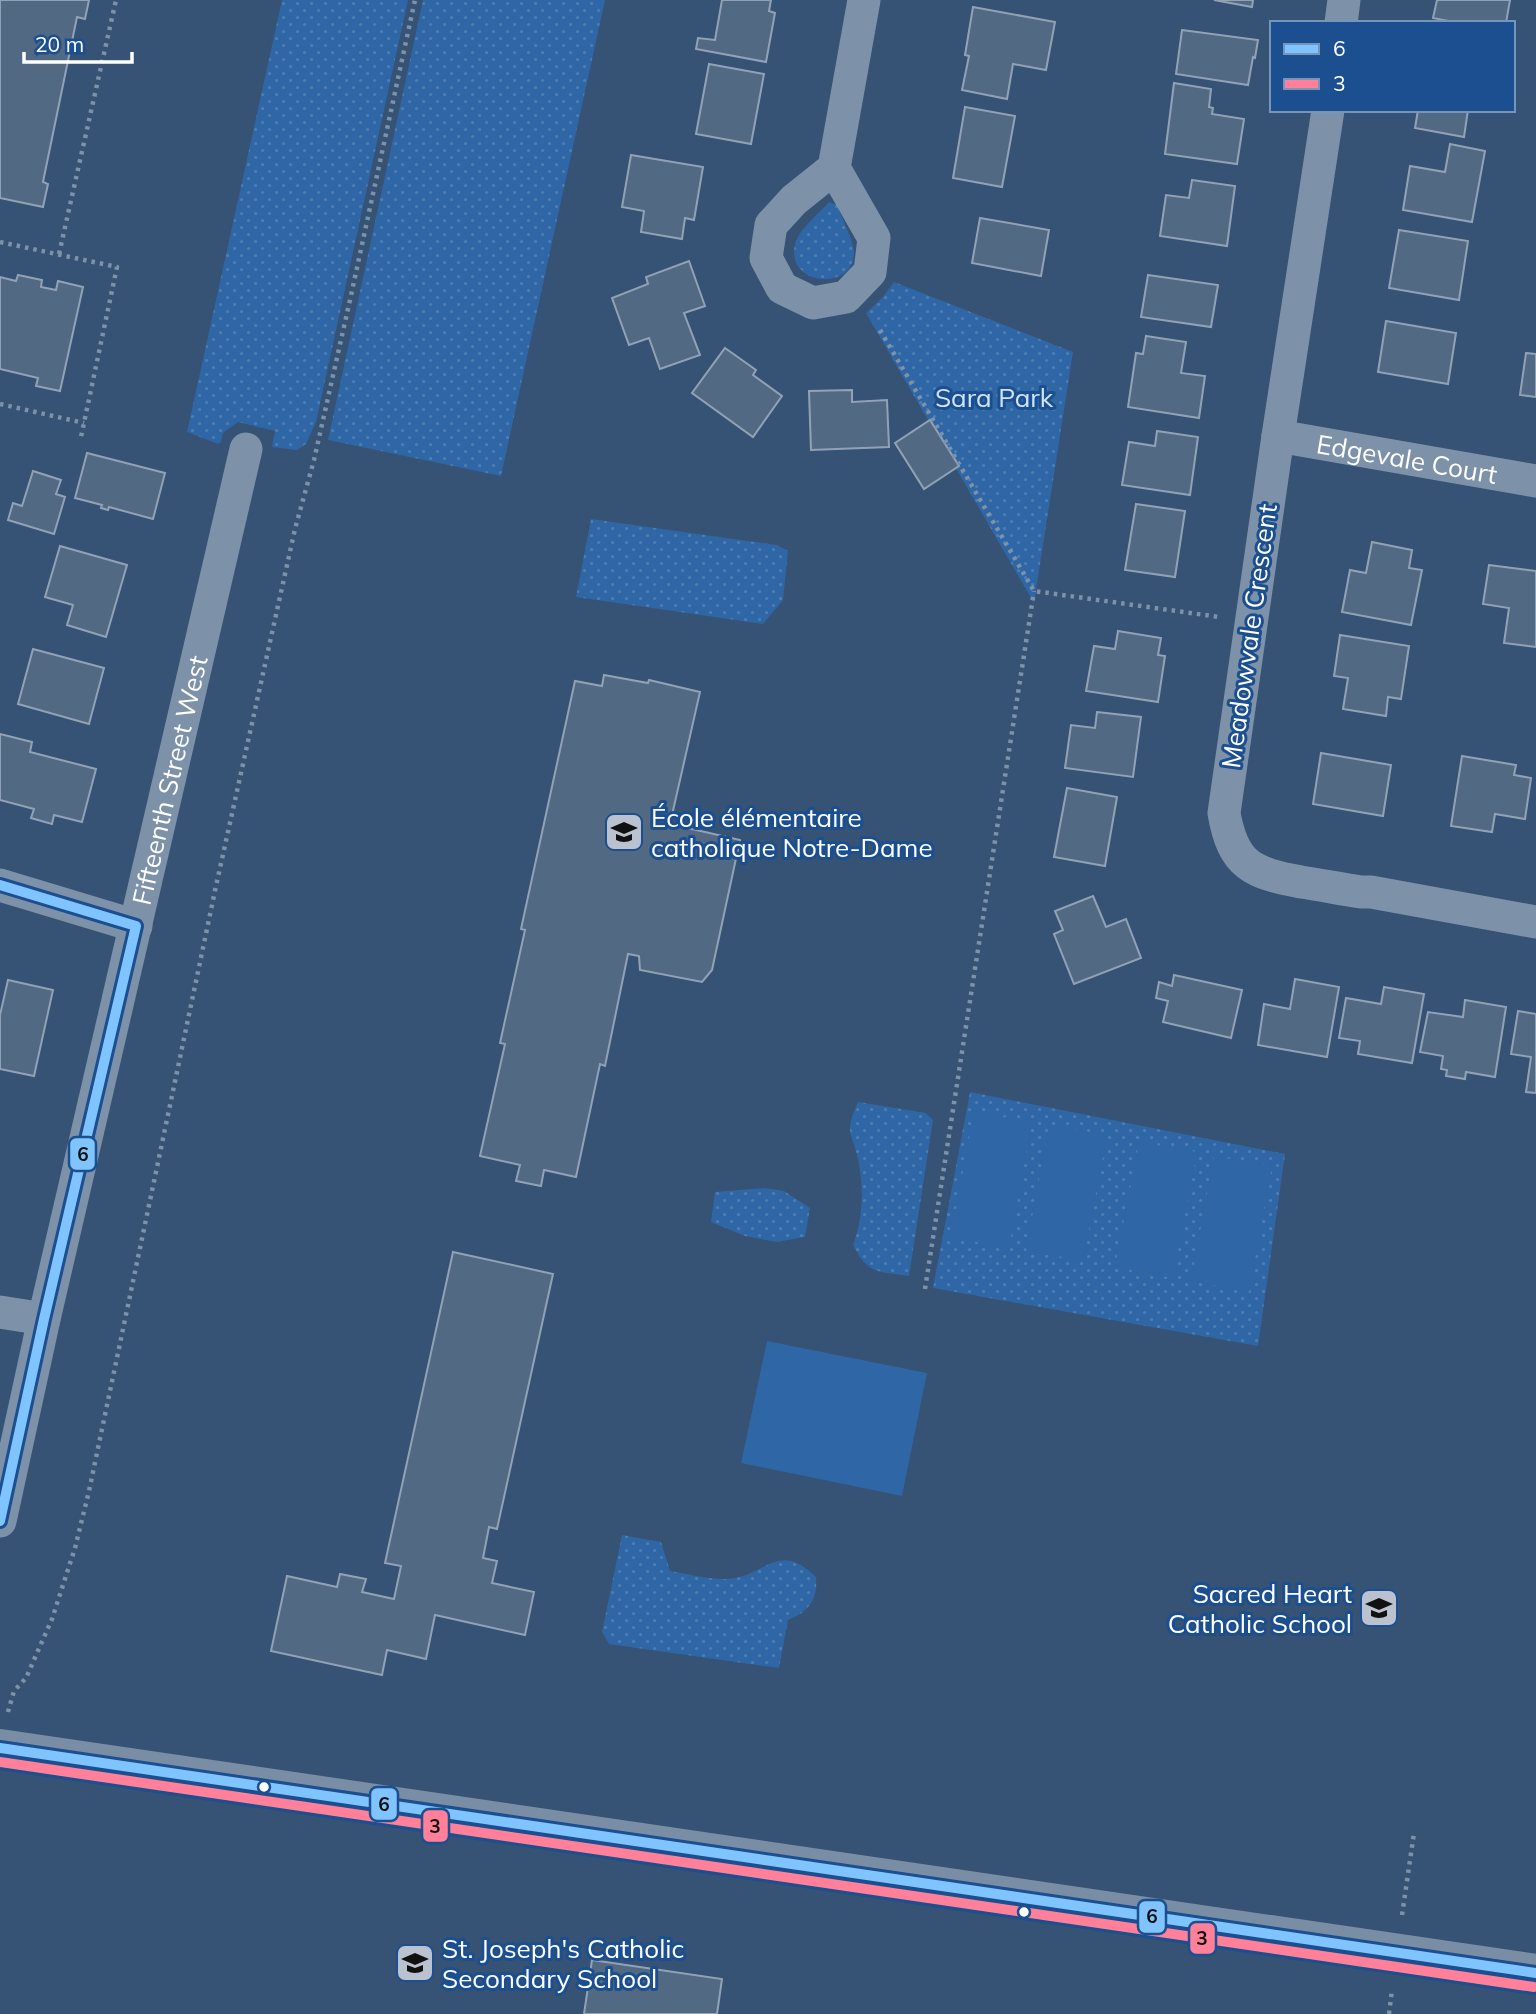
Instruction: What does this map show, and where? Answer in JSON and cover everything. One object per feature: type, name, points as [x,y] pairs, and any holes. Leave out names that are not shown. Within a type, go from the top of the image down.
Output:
[{"type":"street","points":[[834,168],[864,0]]},
{"type":"street","points":[[1341,21],[1344,0]]},
{"type":"street","name":"Meadowvale Crescent","points":[[1328,112],[1224,813],[1227,831],[1233,848],[1245,861],[1268,876],[1536,922]]},
{"type":"street","name":"Edgevale Court","points":[[1278,436],[1536,481]]},
{"type":"street","name":"Fifteenth Street West","points":[[0,1521],[44,1319],[246,450]]},
{"type":"street","points":[[0,885],[136,926]]},
{"type":"street","points":[[0,1312],[44,1319]]},
{"type":"street","points":[[4,1749],[1536,1973]]},
{"type":"path","points":[[59,254],[116,0]]},
{"type":"path","points":[[4,1749],[11,1699],[26,1678],[52,1619],[75,1548],[89,1491],[227,834],[295,529],[314,460],[415,0]]},
{"type":"path","points":[[0,242],[117,267],[81,438]]},
{"type":"path","points":[[880,330],[1034,591],[925,1289]]},
{"type":"path","points":[[0,404],[84,424]]},
{"type":"path","points":[[1034,591],[1251,621]]},
{"type":"green space","points":[[282,0],[408,0],[316,422],[306,444],[297,450],[272,447],[275,431],[238,422],[223,433],[218,444],[187,432]]},
{"type":"green space","points":[[423,0],[605,0],[501,476],[328,440]]},
{"type":"green space","points":[[829,202],[837,205],[854,251],[852,264],[844,273],[834,278],[822,279],[810,276],[800,269],[795,258],[795,244],[805,227]]},
{"type":"green space","name":"Sara Park","points":[[894,282],[1073,352],[1034,603],[866,313]]},
{"type":"green space","points":[[591,519],[777,545],[788,551],[783,600],[763,624],[576,597]]},
{"type":"green space","points":[[970,1092],[1285,1154],[1258,1346],[933,1288]]},
{"type":"green space","points":[[858,1102],[926,1113],[933,1120],[909,1276],[869,1267],[853,1245],[861,1214],[862,1192],[850,1126]]},
{"type":"green space","points":[[974,1112],[1032,1122],[1009,1248],[951,1237]]},
{"type":"green space","points":[[1049,1125],[1107,1135],[1083,1261],[1026,1250]]},
{"type":"green space","points":[[1139,1142],[1197,1152],[1173,1278],[1115,1267]]},
{"type":"green space","points":[[1214,1156],[1272,1166],[1249,1292],[1191,1281]]},
{"type":"green space","points":[[765,1188],[784,1191],[810,1208],[805,1237],[776,1242],[745,1236],[711,1222],[715,1192]]},
{"type":"green space","points":[[767,1341],[927,1373],[902,1496],[741,1463]]},
{"type":"green space","points":[[622,1535],[661,1542],[670,1571],[725,1579],[751,1573],[781,1560],[803,1566],[816,1577],[811,1604],[802,1613],[788,1620],[779,1668],[609,1644],[602,1632]]},
{"type":"building","points":[[0,0],[89,0],[85,19],[77,17],[43,182],[48,184],[43,207],[0,198]]},
{"type":"building","points":[[722,0],[771,0],[769,11],[775,13],[766,62],[696,49],[698,38],[715,40]]},
{"type":"building","points":[[1214,0],[1253,0],[1252,7]]},
{"type":"building","points":[[1437,0],[1510,0],[1506,21],[1449,21],[1433,18]]},
{"type":"building","points":[[973,7],[1055,22],[1046,70],[1013,64],[1007,99],[962,90],[969,56],[965,55]]},
{"type":"building","points":[[1182,30],[1258,40],[1248,85],[1176,74]]},
{"type":"building","points":[[709,64],[764,74],[751,144],[696,134]]},
{"type":"building","points":[[1174,83],[1211,89],[1209,107],[1213,108],[1212,114],[1244,119],[1237,164],[1165,154]]},
{"type":"building","points":[[965,107],[1015,116],[1002,187],[953,178]]},
{"type":"building","points":[[1418,112],[1468,112],[1464,137],[1415,128]]},
{"type":"building","points":[[1450,144],[1485,151],[1472,222],[1403,210],[1410,166],[1445,172]]},
{"type":"building","points":[[631,155],[703,167],[694,220],[685,218],[682,239],[641,232],[644,211],[622,207]]},
{"type":"building","points":[[1192,180],[1235,186],[1227,246],[1160,236],[1166,195],[1189,198]]},
{"type":"building","points":[[980,218],[1049,230],[1041,276],[972,263]]},
{"type":"building","points":[[1399,230],[1468,241],[1459,300],[1389,288]]},
{"type":"building","points":[[689,261],[705,306],[684,313],[700,355],[660,369],[649,338],[629,345],[612,298],[648,284],[646,277]]},
{"type":"building","points":[[18,275],[42,280],[41,287],[56,290],[58,281],[83,287],[60,391],[36,386],[38,378],[0,369],[0,277],[16,281]]},
{"type":"building","points":[[1148,275],[1218,285],[1211,327],[1141,317]]},
{"type":"building","points":[[1386,321],[1456,333],[1448,384],[1378,372]]},
{"type":"building","points":[[1146,336],[1186,342],[1181,373],[1205,376],[1199,418],[1128,407],[1136,353],[1143,354]]},
{"type":"building","points":[[725,348],[756,370],[753,375],[782,396],[753,437],[692,393]]},
{"type":"building","points":[[1526,353],[1536,354],[1536,397],[1520,395]]},
{"type":"building","points":[[852,390],[852,402],[887,400],[889,447],[811,450],[809,391]]},
{"type":"building","points":[[930,420],[959,466],[924,489],[895,443]]},
{"type":"building","points":[[1157,431],[1198,437],[1190,495],[1122,485],[1129,442],[1155,446]]},
{"type":"building","points":[[87,453],[165,473],[153,519],[109,507],[108,510],[101,508],[102,505],[75,498]]},
{"type":"building","points":[[33,471],[61,480],[56,494],[65,497],[54,534],[8,520],[13,503],[22,506]]},
{"type":"building","points":[[1136,504],[1185,511],[1175,577],[1125,570]]},
{"type":"building","points":[[1372,542],[1412,550],[1409,568],[1422,570],[1411,625],[1342,612],[1350,570],[1366,573]]},
{"type":"building","points":[[60,546],[127,565],[106,637],[67,625],[73,605],[45,597]]},
{"type":"building","points":[[1489,565],[1536,571],[1536,647],[1504,643],[1509,608],[1483,604]]},
{"type":"building","points":[[1118,631],[1161,638],[1158,655],[1165,656],[1158,702],[1086,691],[1094,646],[1115,649]]},
{"type":"building","points":[[1340,635],[1409,646],[1401,699],[1388,697],[1386,716],[1343,709],[1348,678],[1334,676]]},
{"type":"building","points":[[33,649],[104,668],[89,724],[18,704]]},
{"type":"building","points":[[604,675],[648,683],[649,680],[700,692],[670,824],[740,840],[712,970],[702,982],[640,970],[639,956],[628,954],[605,1066],[600,1064],[576,1177],[544,1170],[541,1186],[516,1181],[520,1165],[480,1156],[505,1044],[500,1043],[525,930],[521,929],[575,681],[602,686]]},
{"type":"building","points":[[1097,712],[1141,717],[1133,777],[1065,768],[1071,725],[1095,728]]},
{"type":"building","points":[[0,734],[32,742],[30,752],[96,769],[82,822],[54,815],[52,824],[31,818],[34,809],[0,800]]},
{"type":"building","points":[[1321,753],[1391,765],[1383,816],[1313,804]]},
{"type":"building","points":[[1462,756],[1516,765],[1514,775],[1531,778],[1525,819],[1495,814],[1492,832],[1451,826]]},
{"type":"building","points":[[1067,788],[1117,797],[1105,866],[1054,857]]},
{"type":"building","points":[[1093,896],[1106,927],[1126,919],[1141,958],[1074,984],[1054,934],[1063,930],[1055,911]]},
{"type":"building","points":[[1174,975],[1242,990],[1231,1038],[1163,1022],[1168,1001],[1156,998],[1159,982],[1172,986]]},
{"type":"building","points":[[1295,979],[1339,987],[1327,1057],[1258,1045],[1264,1004],[1290,1009]]},
{"type":"building","points":[[8,980],[53,990],[34,1076],[0,1069],[0,1015]]},
{"type":"building","points":[[1384,987],[1424,994],[1412,1063],[1358,1054],[1360,1041],[1339,1038],[1346,998],[1381,1004]]},
{"type":"building","points":[[1465,1000],[1506,1007],[1495,1077],[1466,1072],[1465,1079],[1446,1076],[1447,1070],[1441,1069],[1443,1056],[1420,1052],[1428,1012],[1463,1017]]},
{"type":"building","points":[[1518,1011],[1536,1014],[1536,1093],[1526,1092],[1531,1057],[1511,1054]]},
{"type":"building","points":[[453,1252],[553,1274],[497,1529],[489,1527],[483,1558],[497,1561],[492,1583],[534,1592],[525,1635],[435,1615],[426,1659],[387,1650],[382,1675],[271,1651],[287,1576],[337,1587],[340,1574],[366,1579],[362,1592],[394,1599],[401,1566],[385,1563]]},
{"type":"building","points":[[592,1960],[722,1979],[717,2014],[584,2014]]},
{"type":"transit line","name":"6","points":[[0,885],[136,926],[44,1319],[0,1521]]},
{"type":"transit line","name":"6","points":[[0,1748],[1536,1973]]},
{"type":"transit line","name":"3","points":[[0,1762],[1534,1987]]},
{"type":"place","name":"École élémentaire catholique Notre-Dame","points":[[624,832]]},
{"type":"place","name":"Sacred Heart Catholic School","points":[[1379,1608]]},
{"type":"place","name":"St. Joseph's Catholic Secondary School","points":[[415,1963]]}]
